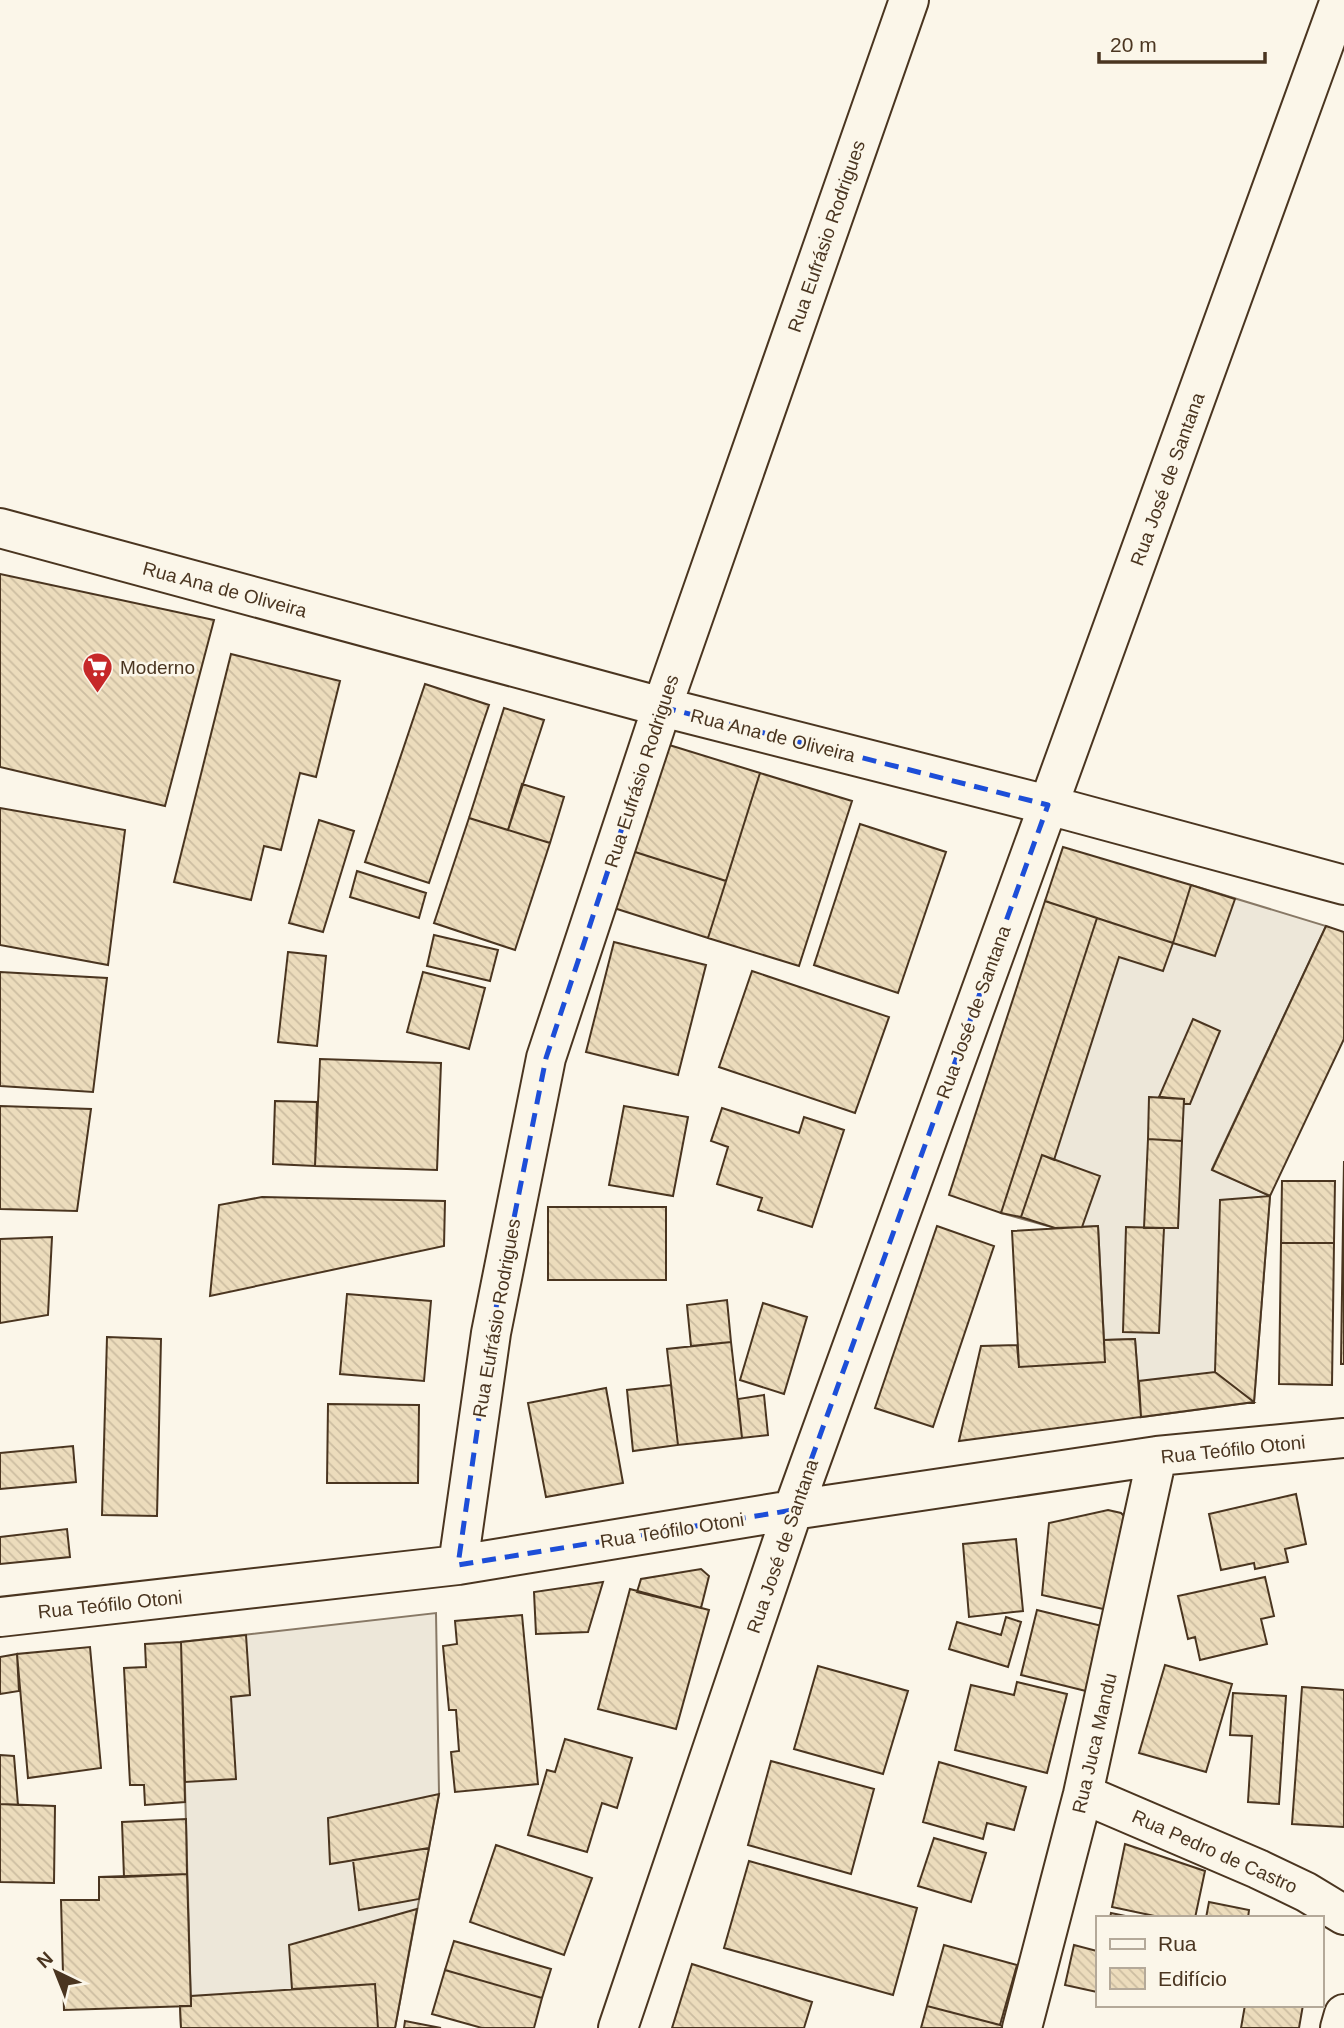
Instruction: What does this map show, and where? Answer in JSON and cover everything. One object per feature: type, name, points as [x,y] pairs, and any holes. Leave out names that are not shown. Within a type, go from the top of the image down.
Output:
[{"type":"street","name":"Rua Eufrásio Rodrigues","points":[[458,1565],[491,1333],[546,1058],[662,707],[909,0]]},
{"type":"street","name":"Rua José de Santana","points":[[618,2028],[793,1510],[1340,0]]},
{"type":"street","name":"Rua Ana de Oliveira","points":[[0,528],[662,707],[1048,805],[1344,885]]},
{"type":"street","name":"Rua Teófilo Otoni","points":[[0,1617],[458,1565],[793,1510],[1157,1456],[1344,1438]]},
{"type":"street","name":"Rua Juca Mandu","points":[[1022,2028],[1083,1794],[1157,1456]]},
{"type":"street","name":"Rua Pedro de Castro","points":[[1083,1794],[1258,1869],[1306,1892],[1344,1915]]},
{"type":"street","points":[[1340,2028],[1344,2014]]},
{"type":"highlighted area","points":[[662,707],[1048,805],[793,1510],[458,1565],[491,1333],[546,1058]]},
{"type":"shaded area","points":[[1191,885],[1326,926],[1212,1169],[1270,1196],[1254,1402],[1141,1417],[1135,1339],[1104,1340],[1098,1226],[1055,1228],[1001,1213],[1097,918]]},
{"type":"shaded area","points":[[436,1613],[439,1794],[395,2028],[181,2028],[180,2006],[191,2005],[181,1642]]},
{"type":"building","name":"Moderno","points":[[0,574],[214,620],[165,806],[0,767]]},
{"type":"building","points":[[231,654],[340,681],[316,777],[300,773],[281,850],[264,846],[251,900],[174,882]]},
{"type":"building","points":[[425,684],[489,705],[429,883],[365,862]]},
{"type":"building","points":[[504,708],[544,720],[508,830],[469,818]]},
{"type":"building","points":[[666,744],[760,773],[726,881],[632,851]]},
{"type":"building","points":[[760,773],[852,801],[799,966],[708,938]]},
{"type":"building","points":[[522,784],[564,797],[550,843],[508,830]]},
{"type":"building","points":[[0,808],[125,830],[108,965],[0,945]]},
{"type":"building","points":[[469,818],[550,843],[515,950],[434,923]]},
{"type":"building","points":[[319,820],[354,831],[323,932],[289,923]]},
{"type":"building","points":[[860,824],[946,852],[898,993],[814,965]]},
{"type":"building","points":[[1063,847],[1191,885],[1173,943],[1045,901]]},
{"type":"building","points":[[632,851],[726,881],[708,938],[614,908]]},
{"type":"building","points":[[357,871],[426,893],[419,918],[350,897]]},
{"type":"building","points":[[1191,885],[1235,899],[1215,956],[1173,943]]},
{"type":"building","points":[[1045,901],[1097,918],[1001,1213],[949,1195]]},
{"type":"building","points":[[1097,918],[1173,943],[1163,971],[1119,957],[1054,1160],[1042,1155],[1021,1217],[1001,1213]]},
{"type":"building","points":[[1326,926],[1344,932],[1344,1039],[1270,1196],[1212,1170]]},
{"type":"building","points":[[434,935],[498,950],[490,981],[427,966]]},
{"type":"building","points":[[614,942],[706,965],[678,1075],[586,1052]]},
{"type":"building","points":[[288,952],[326,956],[317,1046],[278,1042]]},
{"type":"building","points":[[752,971],[889,1017],[855,1113],[719,1067]]},
{"type":"building","points":[[0,972],[107,978],[93,1092],[0,1086]]},
{"type":"building","points":[[423,972],[485,988],[469,1049],[407,1032]]},
{"type":"building","points":[[1193,1019],[1220,1031],[1190,1104],[1184,1104],[1184,1099],[1159,1097]]},
{"type":"building","points":[[320,1059],[441,1063],[437,1170],[315,1166]]},
{"type":"building","points":[[1149,1097],[1184,1099],[1182,1141],[1148,1139]]},
{"type":"building","points":[[275,1101],[317,1102],[315,1166],[273,1164]]},
{"type":"building","points":[[0,1106],[91,1109],[77,1211],[0,1209]]},
{"type":"building","points":[[624,1106],[688,1117],[673,1196],[609,1185]]},
{"type":"building","points":[[722,1108],[799,1133],[804,1117],[844,1130],[812,1227],[758,1210],[762,1198],[717,1184],[728,1147],[711,1141]]},
{"type":"building","points":[[1148,1139],[1182,1141],[1178,1228],[1144,1228]]},
{"type":"building","points":[[1042,1155],[1100,1176],[1082,1227],[1055,1228],[1021,1217]]},
{"type":"building","points":[[1344,1161],[1344,1223],[1343,1223]]},
{"type":"building","points":[[1282,1181],[1335,1181],[1334,1243],[1281,1243]]},
{"type":"building","points":[[1270,1196],[1254,1402],[1215,1372],[1220,1200]]},
{"type":"building","points":[[262,1197],[445,1201],[444,1246],[210,1296],[219,1205]]},
{"type":"building","points":[[548,1207],[666,1207],[666,1280],[548,1280]]},
{"type":"building","points":[[1343,1223],[1344,1364],[1341,1364]]},
{"type":"building","points":[[937,1226],[994,1246],[933,1427],[875,1408]]},
{"type":"building","points":[[1098,1226],[1105,1362],[1019,1367],[1012,1231]]},
{"type":"building","points":[[1126,1227],[1164,1228],[1159,1333],[1123,1332]]},
{"type":"building","points":[[52,1237],[48,1315],[0,1323],[0,1239]]},
{"type":"building","points":[[1281,1243],[1334,1243],[1332,1385],[1279,1384]]},
{"type":"building","points":[[347,1294],[431,1301],[424,1381],[340,1374]]},
{"type":"building","points":[[727,1300],[731,1342],[691,1346],[687,1305]]},
{"type":"building","points":[[763,1303],[807,1317],[784,1394],[740,1380]]},
{"type":"building","points":[[107,1337],[161,1339],[157,1516],[102,1515]]},
{"type":"building","points":[[1135,1339],[1141,1417],[959,1441],[981,1346],[1017,1345],[1019,1367],[1105,1362],[1104,1340]]},
{"type":"building","points":[[731,1342],[742,1438],[678,1445],[667,1349]]},
{"type":"building","points":[[1215,1372],[1254,1402],[1141,1417],[1139,1381]]},
{"type":"building","points":[[671,1385],[678,1445],[633,1451],[627,1390]]},
{"type":"building","points":[[606,1388],[623,1483],[546,1497],[528,1403]]},
{"type":"building","points":[[764,1395],[768,1435],[742,1438],[738,1399]]},
{"type":"building","points":[[328,1404],[419,1405],[418,1483],[327,1483]]},
{"type":"building","points":[[73,1446],[76,1482],[0,1489],[0,1453]]},
{"type":"building","points":[[1296,1494],[1306,1544],[1285,1549],[1288,1562],[1255,1569],[1254,1563],[1221,1570],[1209,1514]]},
{"type":"building","points":[[1108,1510],[1121,1513],[1131,1523],[1112,1611],[1042,1595],[1049,1523]]},
{"type":"building","points":[[67,1529],[70,1557],[0,1564],[0,1537]]},
{"type":"building","points":[[1016,1539],[1023,1611],[969,1617],[963,1544]]},
{"type":"building","points":[[701,1569],[709,1576],[701,1608],[637,1592],[641,1579]]},
{"type":"building","points":[[1265,1577],[1274,1616],[1261,1619],[1267,1644],[1200,1660],[1195,1637],[1188,1639],[1178,1596]]},
{"type":"building","points":[[603,1582],[588,1632],[536,1634],[534,1592]]},
{"type":"building","points":[[630,1589],[709,1610],[676,1729],[598,1709]]},
{"type":"building","points":[[1037,1610],[1110,1628],[1094,1693],[1021,1675]]},
{"type":"building","points":[[522,1615],[538,1784],[455,1792],[451,1752],[459,1751],[456,1710],[449,1710],[443,1646],[457,1644],[455,1621]]},
{"type":"building","points":[[1006,1617],[1021,1622],[1008,1667],[949,1649],[957,1622],[1001,1635]]},
{"type":"building","points":[[246,1635],[250,1695],[231,1697],[236,1779],[185,1782],[181,1642]]},
{"type":"building","points":[[181,1642],[185,1802],[145,1805],[144,1785],[130,1785],[124,1668],[146,1667],[145,1644]]},
{"type":"building","points":[[90,1647],[101,1768],[28,1778],[17,1654]]},
{"type":"building","points":[[17,1654],[19,1691],[0,1694],[0,1657]]},
{"type":"building","points":[[1165,1665],[1232,1684],[1206,1772],[1139,1753]]},
{"type":"building","points":[[818,1666],[908,1691],[883,1774],[794,1749]]},
{"type":"building","points":[[1017,1682],[1067,1694],[1047,1773],[955,1750],[971,1685],[1014,1695]]},
{"type":"building","points":[[1302,1687],[1344,1690],[1344,1827],[1292,1824]]},
{"type":"building","points":[[1233,1693],[1286,1696],[1279,1804],[1248,1802],[1252,1736],[1230,1735]]},
{"type":"building","points":[[565,1739],[632,1758],[617,1808],[602,1803],[587,1852],[528,1835],[547,1770],[555,1772]]},
{"type":"building","points":[[0,1755],[14,1756],[18,1805],[0,1804]]},
{"type":"building","points":[[771,1761],[874,1789],[851,1874],[748,1845]]},
{"type":"building","points":[[939,1762],[1026,1787],[1014,1830],[987,1823],[983,1839],[923,1822]]},
{"type":"building","points":[[439,1794],[429,1848],[330,1864],[328,1818]]},
{"type":"building","points":[[0,1804],[55,1806],[54,1883],[0,1882]]},
{"type":"building","points":[[186,1819],[187,1874],[124,1877],[122,1822]]},
{"type":"building","points":[[934,1838],[986,1853],[971,1902],[918,1886]]},
{"type":"building","points":[[1125,1844],[1205,1871],[1195,1916],[1155,1916],[1112,1907]]},
{"type":"building","points":[[496,1845],[592,1878],[564,1955],[470,1922]]},
{"type":"building","points":[[429,1848],[419,1899],[359,1910],[353,1860]]},
{"type":"building","points":[[749,1861],[917,1908],[893,1995],[724,1948]]},
{"type":"building","points":[[187,1874],[191,2006],[64,2010],[61,1900],[99,1900],[99,1877]]},
{"type":"building","points":[[1209,1902],[1249,1910],[1248,1916],[1206,1916]]},
{"type":"building","points":[[417,1909],[395,2028],[378,2028],[375,1984],[292,1989],[289,1945]]},
{"type":"building","points":[[454,1941],[551,1969],[542,1998],[445,1970]]},
{"type":"building","points":[[944,1945],[1017,1965],[1000,2025],[927,2006]]},
{"type":"building","points":[[1074,1945],[1096,1951],[1096,1992],[1065,1985]]},
{"type":"building","points":[[692,1964],[812,2002],[804,2028],[672,2028]]},
{"type":"building","points":[[445,1970],[542,1998],[534,2028],[482,2028],[432,2014]]},
{"type":"building","points":[[375,1984],[378,2028],[181,2028],[180,2006],[191,2006],[191,1996]]},
{"type":"building","points":[[927,2006],[1000,2025],[1007,2028],[921,2028]]},
{"type":"building","points":[[1245,2007],[1303,2007],[1299,2028],[1241,2028]]},
{"type":"building","points":[[405,2021],[441,2028],[404,2028]]},
{"type":"place","name":"Moderno","points":[[97,694]]}]
